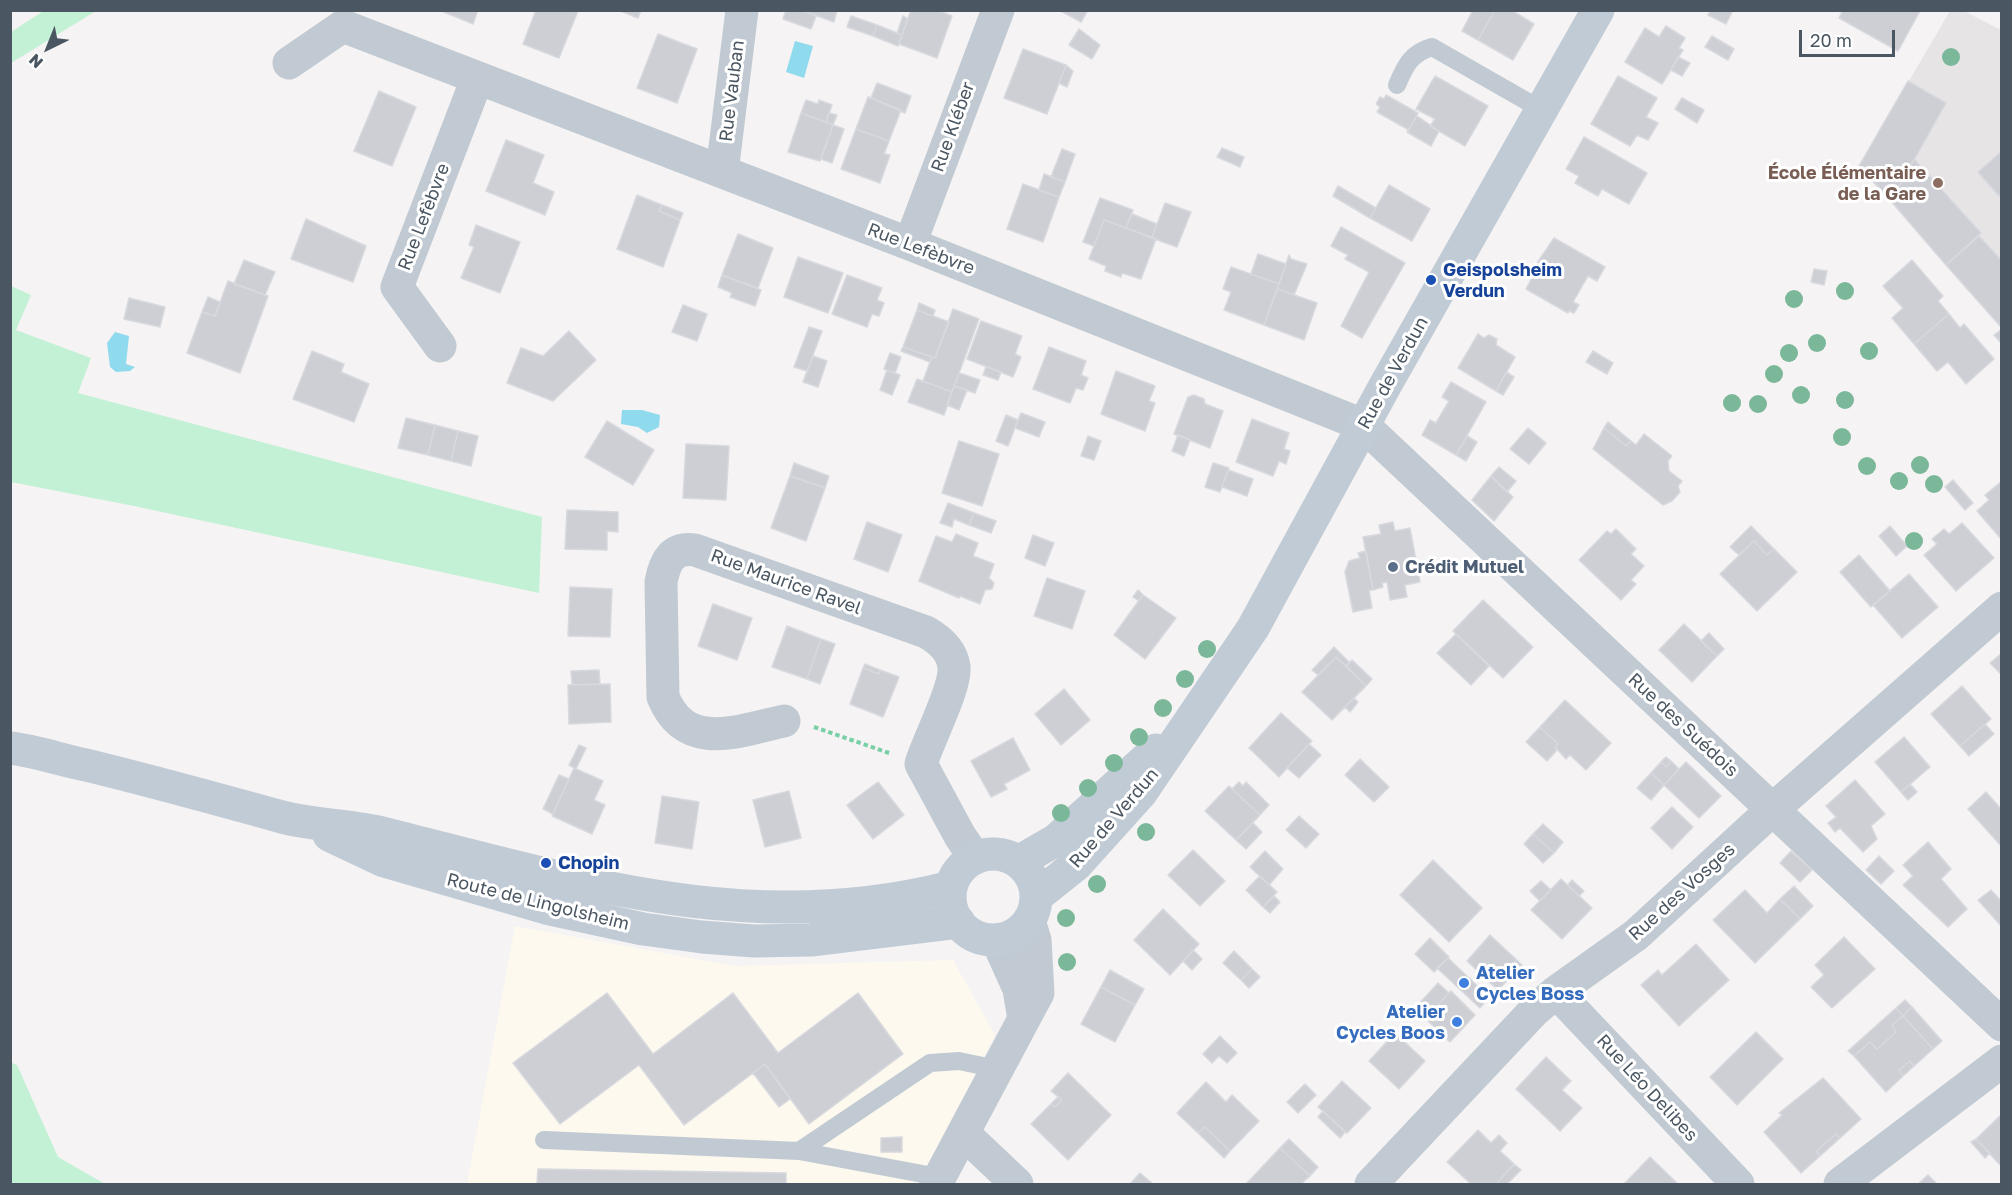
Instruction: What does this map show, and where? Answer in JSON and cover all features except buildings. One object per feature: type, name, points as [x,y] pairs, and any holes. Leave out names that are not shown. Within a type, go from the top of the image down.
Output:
[{"type":"main road","name":"Rue de Verdun","points":[[1033,909],[1141,793],[1181,730],[1253,628],[1363,425],[1598,10]]},
{"type":"main road","name":"Rue de Verdun","points":[[1018,862],[1056,840],[1154,751],[1181,730]]},
{"type":"main road","name":"Route de Lingolsheim","points":[[10,748],[215,798],[305,823],[383,832],[531,872],[676,901],[752,908],[845,907],[902,900],[951,887]]},
{"type":"main road","name":"Route de Lingolsheim","points":[[305,823],[384,861],[546,908],[643,929],[702,938],[754,941],[811,940],[959,922]]},
{"type":"main road","points":[[997,854],[1018,862],[1028,871],[1034,883],[1033,909],[1010,937],[997,940],[982,939],[969,933],[952,911],[951,887],[957,873],[975,858],[997,854]]},
{"type":"street","name":"Rue Vauban","points":[[722,172],[742,10]]},
{"type":"street","name":"Rue Kléber","points":[[910,244],[998,10]]},
{"type":"street","name":"Rue Lefèbvre","points":[[289,63],[343,26],[910,244],[1363,425]]},
{"type":"street","name":"Rue Lefèbvre","points":[[440,346],[397,287],[477,79]]},
{"type":"street","name":"Rue des Suédois","points":[[1363,425],[2001,1025]]},
{"type":"street","name":"Rue Maurice Ravel","points":[[784,720],[717,735],[691,730],[669,711],[663,697],[661,582],[664,567],[674,552],[684,548],[695,550],[926,632],[944,644],[954,668],[921,764]]},
{"type":"street","name":"Rue des Vosges","points":[[1371,1185],[1489,1055],[1556,992],[1636,935],[1772,810],[2001,608]]},
{"type":"street","points":[[921,764],[960,836],[975,858]]},
{"type":"street","points":[[938,1181],[1038,993],[1033,909]]},
{"type":"street","points":[[997,940],[1019,989],[1024,1019]]},
{"type":"street","name":"Rue Léo Delibes","points":[[1556,992],[1738,1185]]},
{"type":"street","points":[[1840,1185],[2001,1060]]},
{"type":"street","points":[[963,1133],[1017,1185]]},
{"type":"lane","points":[[1397,85],[1407,63],[1420,51],[1432,47],[1542,110]]},
{"type":"lane","points":[[799,1151],[930,1063],[959,1061],[997,1069]]},
{"type":"lane","points":[[544,1140],[799,1151],[938,1181]]},
{"type":"path","points":[[784,720],[809,725],[921,764]]},
{"type":"shaded area","name":"École Élémentaire de la Gare","points":[[1950,11],[1964,11],[2001,30],[2001,328],[1859,166]]},
{"type":"shaded area","points":[[515,926],[735,966],[953,960],[995,1035],[918,1184],[467,1184]]},
{"type":"green space","points":[[45,10],[96,11],[11,63],[11,32]]},
{"type":"green space","points":[[11,286],[31,295],[16,330],[91,358],[78,393],[542,517],[539,593],[134,506],[11,482]]},
{"type":"green space","points":[[10,1062],[17,1065],[58,1157],[105,1184],[11,1184]]},
{"type":"water","points":[[795,41],[813,46],[804,78],[786,72]]},
{"type":"water","points":[[115,332],[129,336],[126,364],[135,367],[130,371],[116,372],[110,367],[107,343]]},
{"type":"water","points":[[622,410],[642,410],[660,415],[659,427],[647,433],[638,427],[621,424]]},
{"type":"place","name":"École Élémentaire de la Gare","points":[[1938,183]]},
{"type":"place","name":"Geispolsheim Verdun","points":[[1431,280]]},
{"type":"place","name":"Crédit Mutuel","points":[[1393,567]]},
{"type":"place","name":"Chopin","points":[[546,863]]},
{"type":"place","name":"Atelier Cycles Boss","points":[[1464,983]]},
{"type":"place","name":"Atelier Cycles Boos","points":[[1457,1022]]}]
